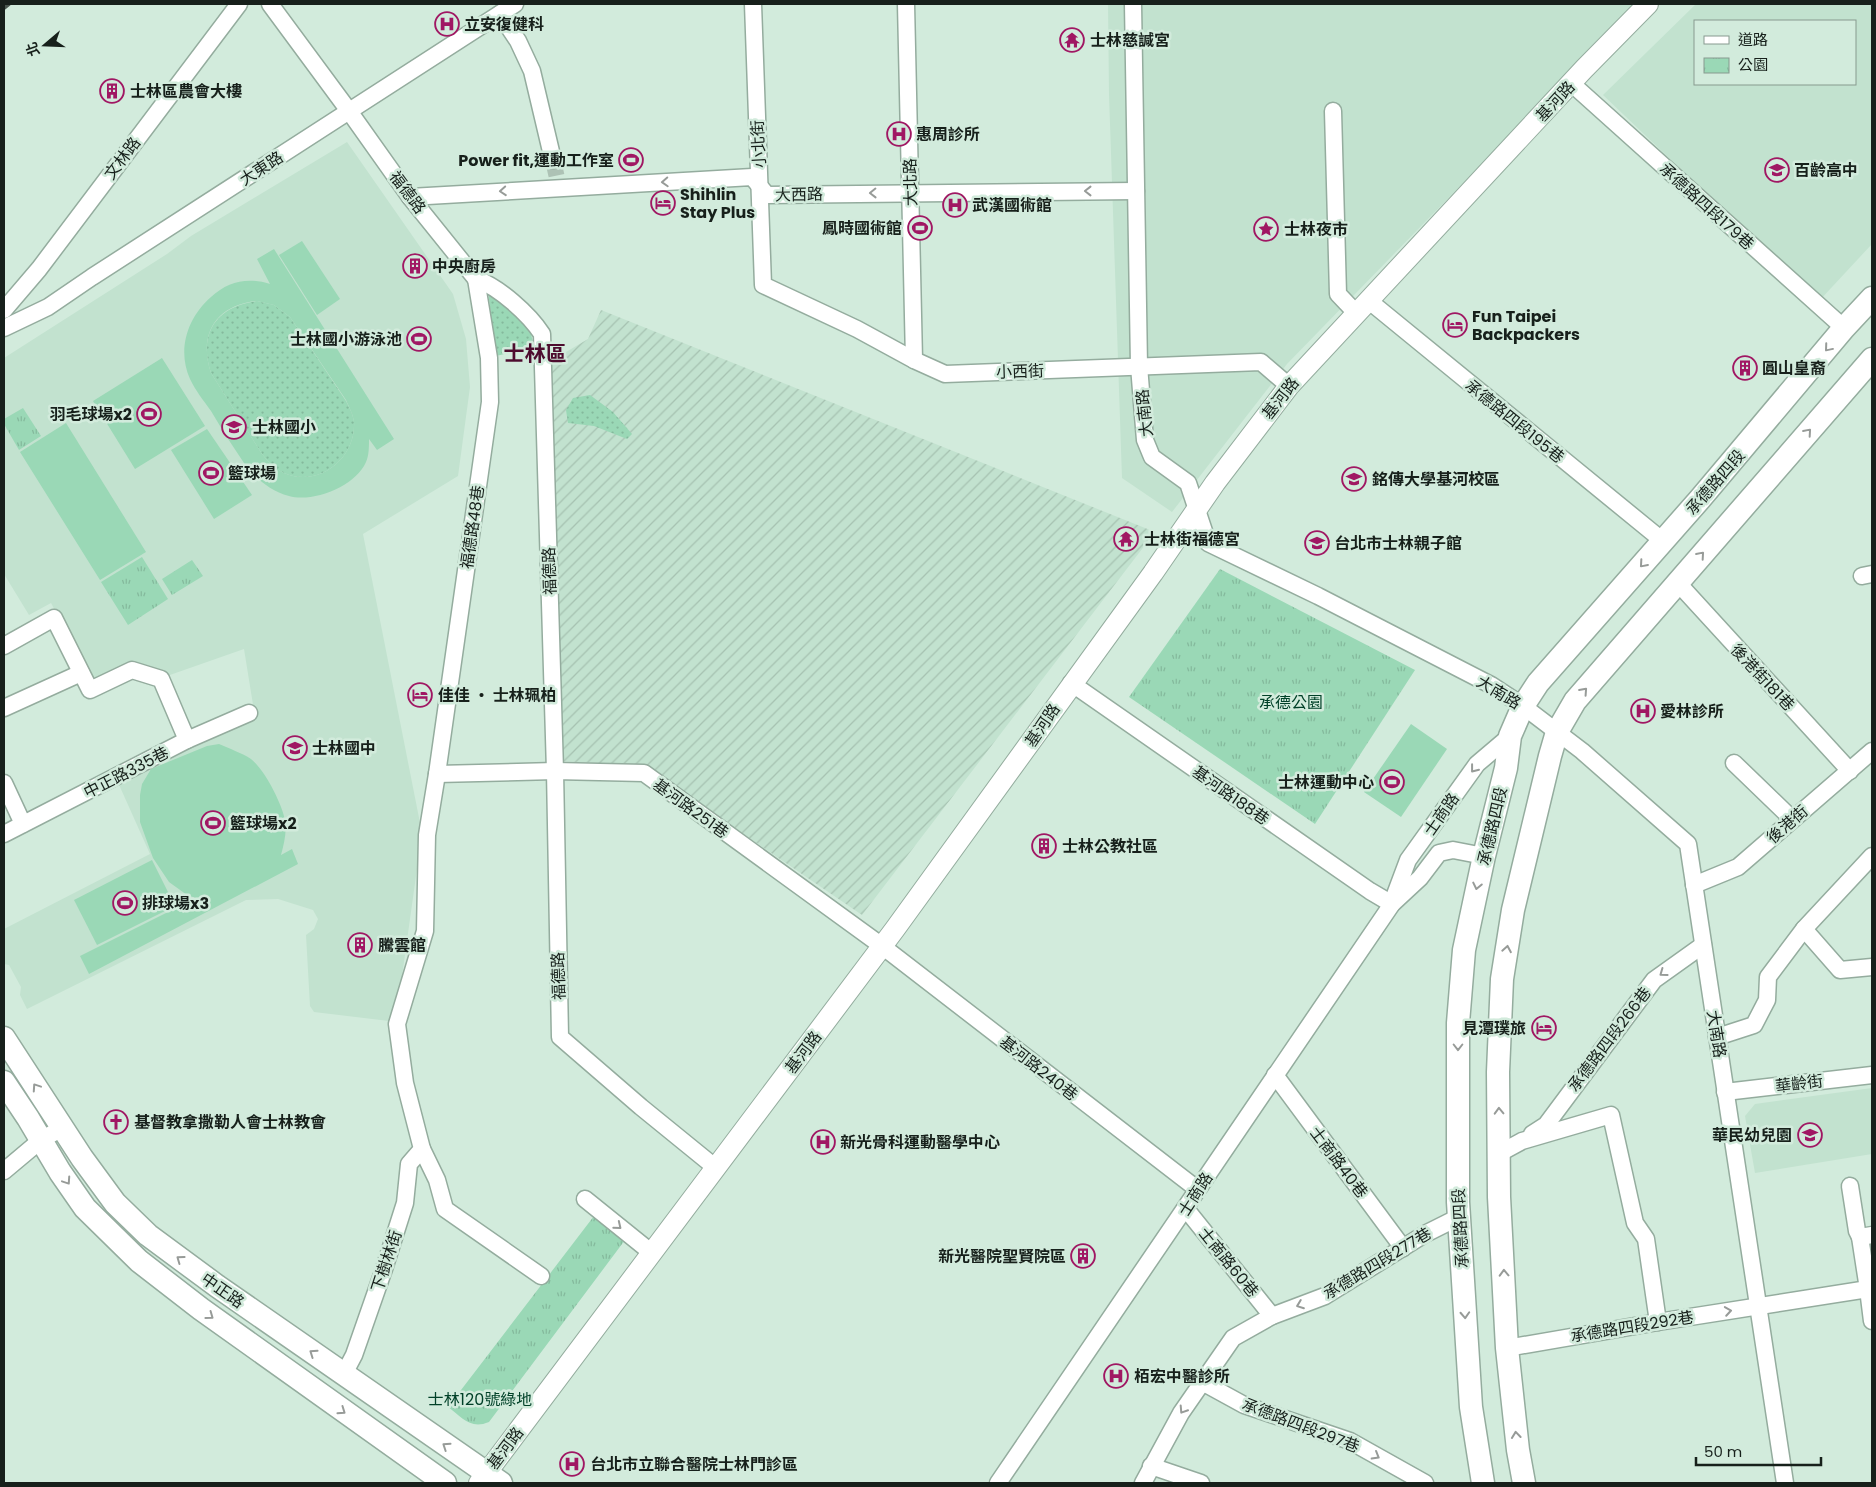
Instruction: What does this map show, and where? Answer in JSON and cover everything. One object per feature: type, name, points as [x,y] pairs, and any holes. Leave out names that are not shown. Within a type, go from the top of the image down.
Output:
[{"type":"main road","name":"承德路四段","points":[[1483,1483],[1470,1407],[1459,1216],[1458,1023],[1464,950],[1484,856],[1506,768],[1510,736],[1523,706],[1538,683],[1700,499],[1844,328],[1872,298]]},
{"type":"main road","points":[[1524,1483],[1518,1450],[1507,1348],[1499,1196],[1498,1072],[1502,979],[1513,910],[1557,732],[1575,701],[1872,359]]},
{"type":"main road","name":"中正路","points":[[4,1038],[62,1128],[115,1203],[148,1235],[216,1286],[344,1374],[489,1480]]},
{"type":"main road","name":"中正路","points":[[4,1084],[85,1208],[139,1261],[208,1315],[445,1483]]},
{"type":"street","name":"文林路","points":[[4,310],[38,269],[239,4]]},
{"type":"street","name":"福德路","points":[[270,4],[350,111],[410,197],[476,279],[487,283],[506,298],[534,322],[542,334],[555,771],[560,1037],[641,1107],[716,1168]]},
{"type":"street","name":"小北街","points":[[753,4],[763,285]]},
{"type":"street","name":"大北路","points":[[906,4],[914,360]]},
{"type":"street","name":"大南路","points":[[1133,4],[1139,366],[1145,440],[1152,457],[1188,483],[1196,512],[1208,543],[1318,596],[1491,685],[1557,732],[1688,844],[1785,1483]]},
{"type":"street","name":"基河路","points":[[489,1480],[652,1253],[882,946],[1021,756],[1215,483],[1289,386],[1648,4]]},
{"type":"street","name":"大東路","points":[[4,328],[48,307],[508,7]]},
{"type":"street","points":[[508,7],[518,41],[532,71],[552,160]]},
{"type":"street","name":"承德路四段179巷","points":[[1571,84],[1844,328]]},
{"type":"street","name":"承德路四段195巷","points":[[1333,111],[1338,294],[1362,307],[1663,541]]},
{"type":"street","name":"大西路","points":[[410,197],[557,183],[752,177],[767,194],[1136,191]]},
{"type":"street","name":"福德路48巷","points":[[437,774],[490,402],[489,358],[476,279]]},
{"type":"street","name":"小西街","points":[[763,285],[857,329],[914,360],[945,374],[1261,362],[1289,386]]},
{"type":"street","name":"後港街181巷","points":[[1677,582],[1850,771]]},
{"type":"street","points":[[4,646],[54,618],[90,690],[132,670],[161,679],[188,740]]},
{"type":"street","points":[[4,708],[81,673]]},
{"type":"street","name":"基河路188巷","points":[[1071,684],[1362,886],[1392,904]]},
{"type":"street","name":"中正路335巷","points":[[4,834],[188,740],[249,713]]},
{"type":"street","name":"士商路","points":[[1392,904],[1408,860],[1477,764],[1510,736]]},
{"type":"street","name":"後港街","points":[[1694,885],[1738,867],[1872,751]]},
{"type":"street","points":[[1734,763],[1792,819]]},
{"type":"street","name":"基河路251巷","points":[[437,774],[555,771],[644,774],[882,946]]},
{"type":"street","points":[[437,774],[427,835],[425,931],[397,1024],[405,1083],[422,1149],[438,1180],[445,1209],[542,1276]]},
{"type":"street","points":[[4,784],[23,824]]},
{"type":"street","name":"士商路","points":[[998,1483],[1392,904],[1420,878],[1439,852],[1453,850],[1484,856]]},
{"type":"street","points":[[1717,1037],[1754,1025],[1767,1000],[1768,977],[1804,929],[1872,856]]},
{"type":"street","points":[[1804,929],[1840,970],[1872,967]]},
{"type":"street","name":"承德路四段266巷","points":[[1522,1141],[1546,1125],[1654,980],[1703,945]]},
{"type":"street","name":"基河路240巷","points":[[882,946],[1197,1189]]},
{"type":"street","name":"士商路40巷","points":[[1274,1075],[1403,1248]]},
{"type":"street","name":"華齡街","points":[[1725,1092],[1872,1075]]},
{"type":"street","points":[[1500,1153],[1522,1141],[1611,1115],[1635,1223],[1646,1239],[1658,1322]]},
{"type":"street","points":[[4,1171],[41,1140],[62,1128]]},
{"type":"street","name":"下樹林街","points":[[344,1374],[354,1355],[405,1203],[409,1164],[422,1149]]},
{"type":"street","points":[[1850,1186],[1857,1231],[1866,1236],[1868,1290],[1872,1320]]},
{"type":"street","points":[[585,1199],[652,1253]]},
{"type":"street","name":"士商路60巷","points":[[1186,1209],[1272,1316]]},
{"type":"street","name":"承德路四段277巷","points":[[1143,1483],[1181,1413],[1233,1338],[1272,1316],[1325,1296],[1425,1234],[1459,1216]]},
{"type":"street","name":"承德路四段292巷","points":[[1507,1348],[1658,1322],[1868,1290]]},
{"type":"street","name":"承德路四段297巷","points":[[1202,1382],[1244,1405],[1350,1441],[1425,1483]]},
{"type":"street","points":[[1152,1466],[1201,1483]]},
{"type":"shaded area","name":"士林夜市","points":[[1108,4],[1637,4],[1287,364],[1172,512],[1122,478],[1109,94]]},
{"type":"shaded area","name":"百齡高中","points":[[1696,4],[1872,4],[1872,244],[1819,301],[1603,95]]},
{"type":"shaded area","name":"士林國小","points":[[347,142],[453,294],[466,339],[470,387],[458,476],[363,534],[422,833],[397,1012],[389,1021],[314,1012],[310,1006],[306,935],[314,929],[318,919],[313,910],[278,899],[246,900],[27,1009],[20,995],[21,987],[9,965],[4,964],[4,929],[150,854],[116,778],[255,717],[244,649],[167,676],[132,665],[95,684],[51,603],[29,615],[4,574],[4,358],[167,254],[191,236]]},
{"type":"shaded area","points":[[601,310],[1155,532],[862,915],[644,766],[561,761],[549,362],[588,339]]},
{"type":"shaded area","name":"華民幼兒園","points":[[1872,1088],[1872,1154],[1755,1173],[1745,1116],[1755,1104]]},
{"type":"green space","points":[[302,241],[340,299],[317,315],[279,255]]},
{"type":"green space","points":[[274,249],[394,439],[377,450],[369,439],[368,457],[361,471],[344,485],[321,495],[299,498],[282,494],[255,476],[246,466],[197,391],[186,368],[185,346],[190,325],[203,305],[211,297],[224,287],[239,282],[254,281],[270,284],[257,259]],"holes":[[[257,301],[274,305],[290,317],[346,400],[354,422],[350,445],[344,455],[327,471],[316,475],[305,477],[293,476],[283,473],[272,465],[262,454],[211,373],[207,346],[209,334],[221,315],[231,308]]]},
{"type":"green space","points":[[488,291],[529,325],[534,347],[496,356]]},
{"type":"green space","points":[[257,301],[274,305],[290,317],[352,413],[354,422],[350,445],[344,455],[327,471],[305,477],[293,476],[283,473],[272,465],[262,454],[211,373],[207,346],[209,334],[214,324],[231,309]]},
{"type":"green space","name":"羽毛球場x2","points":[[162,358],[205,426],[135,469],[93,401]]},
{"type":"green space","points":[[590,395],[613,412],[632,434],[627,439],[594,426],[568,423],[566,410],[573,398]]},
{"type":"green space","points":[[23,408],[41,436],[19,450],[4,424],[4,419]]},
{"type":"green space","points":[[66,423],[146,552],[100,580],[20,452]]},
{"type":"green space","name":"籃球場","points":[[207,429],[252,495],[214,519],[171,450]]},
{"type":"green space","points":[[142,557],[168,599],[128,625],[101,582]]},
{"type":"green space","points":[[192,560],[203,576],[172,595],[162,579]]},
{"type":"green space","name":"承德公園","points":[[1220,569],[1415,670],[1315,824],[1129,697]]},
{"type":"green space","points":[[1411,724],[1447,749],[1401,817],[1364,792]]},
{"type":"green space","points":[[219,744],[251,759],[262,771],[277,797],[286,824],[281,855],[292,849],[298,864],[89,974],[80,956],[196,898],[187,895],[169,882],[153,858],[140,822],[140,795],[142,784],[151,769],[207,746]]},
{"type":"green space","name":"排球場x3","points":[[152,860],[175,906],[97,945],[74,900]]},
{"type":"green space","name":"士林120號綠地","points":[[594,1216],[625,1240],[489,1422],[477,1424],[467,1421],[448,1407]]},
{"type":"tunnel","points":[[553,160],[557,178]]},
{"type":"railway","points":[[4,8],[9,4]]},
{"type":"place","name":"立安復健科","points":[[447,24]]},
{"type":"place","name":"士林慈諴宮","points":[[1072,40]]},
{"type":"place","name":"士林區農會大樓","points":[[112,91]]},
{"type":"place","name":"惠周診所","points":[[899,134]]},
{"type":"place","name":"Power fit,運動工作室","points":[[631,160]]},
{"type":"place","name":"百齡高中","points":[[1777,170]]},
{"type":"place","name":"Shihlin Stay Plus","points":[[663,203]]},
{"type":"place","name":"武漢國術館","points":[[955,205]]},
{"type":"place","name":"鳳時國術館","points":[[920,228]]},
{"type":"place","name":"士林夜市","points":[[1266,229]]},
{"type":"place","name":"中央廚房","points":[[415,266]]},
{"type":"place","name":"Fun Taipei Backpackers","points":[[1455,325]]},
{"type":"place","name":"士林國小游泳池","points":[[419,339]]},
{"type":"place","name":"圓山皇裔","points":[[1745,368]]},
{"type":"place","name":"羽毛球場x2","points":[[149,414]]},
{"type":"place","name":"士林國小","points":[[234,427]]},
{"type":"place","name":"籃球場","points":[[211,473]]},
{"type":"place","name":"銘傳大學基河校區","points":[[1354,479]]},
{"type":"place","name":"士林街福德宮","points":[[1126,539]]},
{"type":"place","name":"台北市士林親子館","points":[[1317,543]]},
{"type":"place","name":"佳佳 ‧ 士林珮柏","points":[[420,695]]},
{"type":"place","name":"愛林診所","points":[[1643,711]]},
{"type":"place","name":"士林國中","points":[[295,748]]},
{"type":"place","name":"士林運動中心","points":[[1392,782]]},
{"type":"place","name":"籃球場x2","points":[[213,823]]},
{"type":"place","name":"士林公教社區","points":[[1044,846]]},
{"type":"place","name":"排球場x3","points":[[125,903]]},
{"type":"place","name":"騰雲館","points":[[360,945]]},
{"type":"place","name":"見潭璞旅","points":[[1544,1028]]},
{"type":"place","name":"基督教拿撒勒人會士林教會","points":[[116,1122]]},
{"type":"place","name":"華民幼兒園","points":[[1810,1135]]},
{"type":"place","name":"新光骨科運動醫學中心","points":[[823,1142]]},
{"type":"place","name":"新光醫院聖賢院區","points":[[1083,1256]]},
{"type":"place","name":"栢宏中醫診所","points":[[1116,1376]]},
{"type":"place","name":"台北市立聯合醫院士林門診區","points":[[572,1464]]},
{"type":"district","name":"士林區","points":[[535,354]]}]
